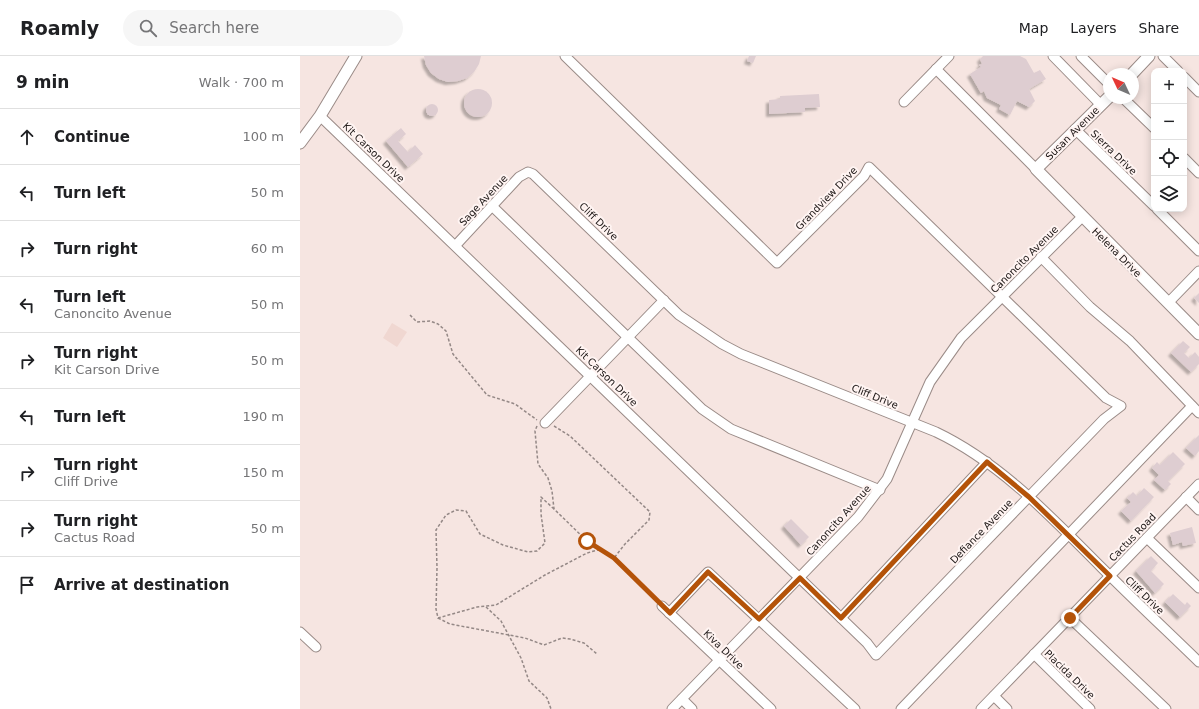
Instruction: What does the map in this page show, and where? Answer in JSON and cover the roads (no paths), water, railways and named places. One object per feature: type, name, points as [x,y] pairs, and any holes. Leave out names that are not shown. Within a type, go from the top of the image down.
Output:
[{"type":"main road","points":[[300,143],[320,116],[356,56]]},
{"type":"main road","points":[[1138,68],[1149,56]]},
{"type":"main road","name":"Susan Avenue","points":[[1036,169],[1103,103]]},
{"type":"main road","name":"Helena Drive","points":[[1036,169],[1199,334]]},
{"type":"street","name":"Grandview Drive","points":[[565,56],[777,263],[864,176],[869,167],[1106,398],[1122,406]]},
{"type":"street","points":[[904,102],[949,56]]},
{"type":"street","points":[[1053,56],[1103,99]]},
{"type":"street","points":[[1081,56],[1103,78]]},
{"type":"street","points":[[1164,56],[1175,68]]},
{"type":"street","points":[[936,69],[1036,169]]},
{"type":"street","points":[[1187,80],[1199,92]]},
{"type":"street","points":[[1130,104],[1151,125]]},
{"type":"street","name":"Kit Carson Drive","points":[[320,116],[456,245],[867,643],[876,656]]},
{"type":"street","name":"Sierra Drive","points":[[1075,129],[1151,203]]},
{"type":"street","points":[[1187,161],[1199,173]]},
{"type":"street","name":"Sage Avenue","points":[[456,245],[519,177],[528,172]]},
{"type":"street","name":"Cliff Drive","points":[[528,172],[540,179],[664,300],[679,314],[699,329],[741,354],[954,441],[987,462],[1029,497],[1199,662]]},
{"type":"street","points":[[492,206],[702,409],[731,429],[880,490]]},
{"type":"street","points":[[1160,212],[1199,250]]},
{"type":"street","name":"Canoncito Avenue","points":[[672,709],[858,517],[887,479],[930,382],[961,338],[1082,217]]},
{"type":"street","points":[[1041,257],[1090,307],[1130,341],[1199,413]]},
{"type":"street","points":[[1168,303],[1199,271]]},
{"type":"street","points":[[545,424],[664,300]]},
{"type":"street","name":"Defiance Avenue","points":[[876,656],[1104,420],[1122,406]]},
{"type":"street","points":[[901,709],[1192,406]]},
{"type":"street","points":[[841,618],[987,462]]},
{"type":"street","name":"Cactus Road","points":[[981,709],[1199,484]]},
{"type":"street","points":[[1186,497],[1199,510]]},
{"type":"street","points":[[1147,538],[1199,588]]},
{"type":"street","points":[[670,613],[708,572],[855,709]]},
{"type":"street","name":"Kiva Drive","points":[[662,606],[771,709]]},
{"type":"street","points":[[1070,618],[1166,709]]},
{"type":"street","points":[[300,632],[316,647]]},
{"type":"street","name":"Placida Drive","points":[[1034,654],[1090,709]]},
{"type":"street","points":[[994,696],[1007,709]]},
{"type":"street","points":[[682,699],[692,709]]}]
